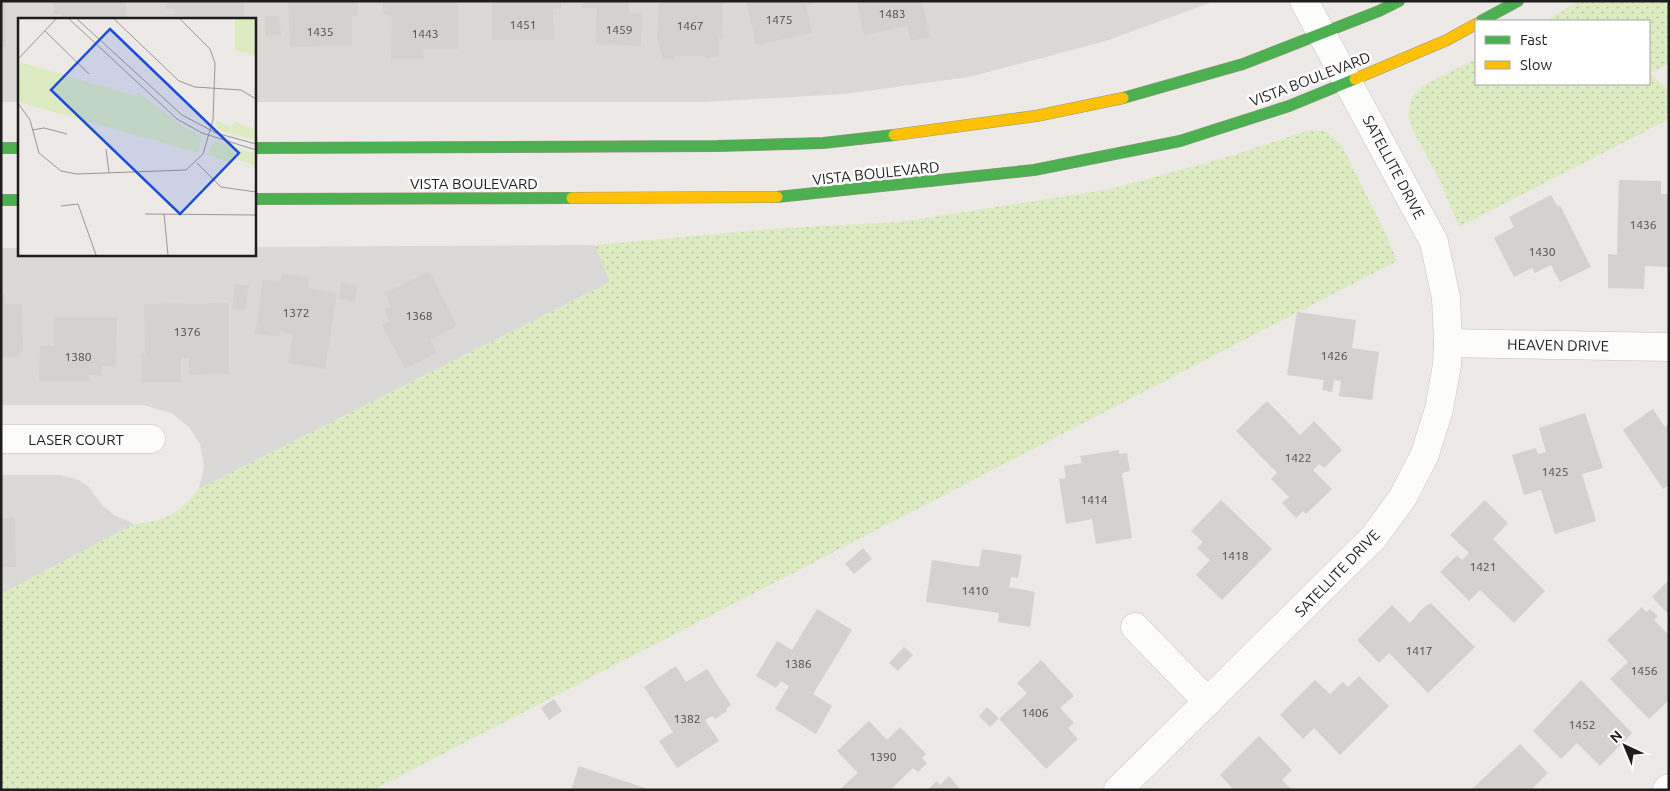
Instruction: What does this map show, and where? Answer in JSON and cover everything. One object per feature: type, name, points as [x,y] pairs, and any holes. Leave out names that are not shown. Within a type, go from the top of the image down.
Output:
[{"type":"main road","points":[[255,148],[717,146],[833,142],[930,131],[1036,116],[1141,94],[1243,64],[1399,1]]},
{"type":"main road","points":[[1483,20],[1518,1]]},
{"type":"main road","name":"VISTA BOULEVARD","points":[[255,199],[783,197],[902,186],[1034,170],[1180,141],[1289,106],[1447,40],[1475,25]]},
{"type":"main road","points":[[1,148],[18,148]]},
{"type":"main road","points":[[1,200],[18,200]]},
{"type":"street","name":"SATELLITE DRIVE","points":[[1118,790],[1374,537],[1403,497],[1425,454],[1440,409],[1447,365],[1448,343],[1446,298],[1434,242],[1304,1]]},
{"type":"street","name":"HEAVEN DRIVE","points":[[1448,343],[1669,347]]},
{"type":"street","name":"LASER COURT","points":[[1,439],[151,439]]},
{"type":"street","points":[[1135,627],[1208,702]]},
{"type":"shaded area","points":[[1,1],[1215,1],[1106,41],[969,77],[844,94],[705,102],[255,102],[255,18],[18,18],[18,102],[1,102]]},
{"type":"shaded area","points":[[595,245],[610,282],[199,489],[204,466],[200,444],[189,427],[171,413],[143,405],[1,405],[1,248],[18,248],[18,255],[255,255],[255,247]]},
{"type":"shaded area","points":[[1,475],[61,475],[79,480],[88,486],[102,505],[114,515],[134,524],[1,594]]},
{"type":"green space","points":[[1580,1],[1669,1],[1669,64],[1650,73],[1650,20],[1547,20]]},
{"type":"green space","points":[[1475,60],[1475,85],[1650,85],[1650,73],[1669,91],[1669,119],[1459,227],[1441,183],[1412,128],[1408,114],[1412,97],[1422,86]]},
{"type":"green space","points":[[1307,131],[1325,131],[1342,146],[1385,232],[1397,261],[373,790],[1,790],[1,594],[134,524],[155,521],[171,515],[199,489],[610,282],[595,245],[771,229],[901,222],[1111,189],[1224,158]]},
{"type":"building","points":[[1,1],[4,1],[6,13],[6,47],[1,47]]},
{"type":"building","points":[[53,1],[126,1],[127,18],[61,18],[61,14],[54,14]]},
{"type":"building","points":[[166,1],[244,1],[244,18],[183,18],[183,16],[174,16],[175,9],[166,9]]},
{"type":"building","points":[[288,1],[358,1],[358,16],[352,16],[352,46],[290,47]]},
{"type":"building","points":[[383,1],[458,1],[458,49],[423,49],[424,59],[391,59],[392,17],[383,14]]},
{"type":"building","points":[[492,1],[561,1],[561,8],[553,9],[554,40],[492,40]]},
{"type":"building","points":[[582,1],[628,1],[629,13],[642,13],[641,46],[596,44],[597,8],[582,8]]},
{"type":"building","points":[[659,1],[723,1],[722,38],[719,38],[719,56],[707,59],[705,56],[676,56],[674,59],[663,59],[657,36]]},
{"type":"building","points":[[746,1],[817,1],[806,5],[812,33],[756,45]]},
{"type":"building","points":[[857,1],[922,1],[930,37],[911,41],[907,26],[864,35]]},
{"type":"building","points":[[265,16],[279,16],[281,36],[265,35]]},
{"type":"building","points":[[1619,180],[1661,181],[1661,194],[1669,194],[1669,267],[1645,266],[1644,289],[1608,288],[1608,254],[1617,255]]},
{"type":"building","points":[[1551,195],[1558,207],[1560,205],[1591,267],[1560,282],[1551,265],[1535,273],[1532,268],[1514,277],[1494,238],[1514,227],[1509,217]]},
{"type":"building","points":[[429,271],[457,326],[430,340],[437,353],[405,369],[382,325],[390,321],[384,310],[391,306],[385,293]]},
{"type":"building","points":[[281,273],[309,278],[308,288],[337,293],[325,369],[288,363],[293,334],[280,332],[279,337],[255,334],[263,279],[280,282]]},
{"type":"building","points":[[341,283],[357,286],[355,302],[339,299]]},
{"type":"building","points":[[235,284],[249,285],[245,310],[232,309]]},
{"type":"building","points":[[5,294],[5,304],[22,304],[23,352],[20,352],[20,357],[1,357],[1,295]]},
{"type":"building","points":[[229,303],[229,374],[189,375],[189,358],[181,358],[181,382],[142,382],[142,354],[145,354],[144,304]]},
{"type":"building","points":[[1297,312],[1356,320],[1352,348],[1379,352],[1372,400],[1339,396],[1341,381],[1334,380],[1332,392],[1322,390],[1324,380],[1287,375]]},
{"type":"building","points":[[54,317],[117,317],[116,366],[102,366],[102,375],[89,375],[90,381],[39,381],[40,346],[54,346]]},
{"type":"building","points":[[1267,401],[1300,435],[1314,421],[1342,450],[1324,468],[1319,464],[1313,470],[1332,489],[1306,514],[1303,511],[1296,518],[1282,503],[1289,497],[1271,479],[1277,473],[1236,431]]},
{"type":"building","points":[[1653,409],[1665,427],[1669,424],[1669,485],[1663,489],[1623,430]]},
{"type":"building","points":[[1585,413],[1603,468],[1582,474],[1596,521],[1555,534],[1541,490],[1524,495],[1512,455],[1536,448],[1538,454],[1546,452],[1539,428]]},
{"type":"building","points":[[1119,450],[1119,454],[1127,453],[1130,471],[1122,473],[1132,538],[1096,544],[1092,519],[1066,524],[1059,479],[1066,478],[1064,466],[1082,463],[1080,456]]},
{"type":"building","points":[[1221,500],[1272,549],[1222,600],[1196,575],[1210,560],[1197,548],[1203,542],[1191,531]]},
{"type":"building","points":[[1485,500],[1508,523],[1493,539],[1545,591],[1514,623],[1480,590],[1469,601],[1440,572],[1457,555],[1462,560],[1469,553],[1450,535]]},
{"type":"building","points":[[1,518],[15,518],[16,567],[1,567]]},
{"type":"building","points":[[863,548],[872,559],[854,574],[845,564]]},
{"type":"building","points":[[982,549],[1022,555],[1018,578],[1011,577],[1009,587],[1035,592],[1030,627],[998,622],[999,613],[926,602],[932,560],[979,567]]},
{"type":"building","points":[[1669,580],[1669,615],[1652,597]]},
{"type":"building","points":[[1431,603],[1475,647],[1428,693],[1389,653],[1379,663],[1357,640],[1392,605],[1410,623],[1423,608]]},
{"type":"building","points":[[1642,607],[1646,612],[1650,609],[1658,616],[1654,620],[1669,635],[1669,700],[1649,719],[1610,679],[1628,662],[1607,640]]},
{"type":"building","points":[[817,609],[852,630],[813,694],[832,706],[816,734],[775,709],[789,686],[781,681],[776,688],[756,676],[777,641],[792,650]]},
{"type":"building","points":[[904,647],[913,655],[898,671],[889,663]]},
{"type":"building","points":[[1041,660],[1074,696],[1060,708],[1074,723],[1068,728],[1078,739],[1046,769],[999,719],[1027,693],[1017,683]]},
{"type":"building","points":[[676,666],[686,682],[707,669],[731,705],[726,709],[727,711],[715,719],[712,716],[705,720],[719,741],[677,768],[659,741],[673,732],[644,687]]},
{"type":"building","points":[[1359,676],[1389,706],[1340,755],[1314,728],[1303,739],[1280,715],[1315,680],[1330,694],[1343,682],[1348,687]]},
{"type":"building","points":[[1581,680],[1632,733],[1600,766],[1577,743],[1561,759],[1533,731]]},
{"type":"building","points":[[554,699],[562,711],[549,720],[541,708]]},
{"type":"building","points":[[987,707],[999,718],[990,727],[979,716]]},
{"type":"building","points":[[869,721],[887,740],[900,727],[926,754],[922,758],[927,763],[918,772],[913,768],[890,790],[839,790],[858,773],[837,751]]},
{"type":"building","points":[[1259,736],[1292,770],[1282,780],[1292,790],[1234,790],[1220,775]]},
{"type":"building","points":[[1520,744],[1548,773],[1531,790],[1471,790]]},
{"type":"building","points":[[579,766],[648,789],[648,790],[571,790]]},
{"type":"building","points":[[949,776],[961,790],[927,790],[937,781],[940,785]]},
{"type":"traffic: fast","points":[[1123,98],[1243,64],[1379,11],[1399,1]]},
{"type":"traffic: fast","points":[[1483,20],[1518,1]]},
{"type":"traffic: fast","points":[[777,197],[1034,170],[1180,141],[1289,106],[1355,79]]},
{"type":"traffic: fast","points":[[255,148],[717,146],[823,143],[894,135]]},
{"type":"traffic: fast","points":[[1,148],[18,148]]},
{"type":"traffic: fast","points":[[255,199],[572,198]]},
{"type":"traffic: fast","points":[[1,200],[18,200]]},
{"type":"traffic: slow","points":[[1355,79],[1447,40],[1475,25]]},
{"type":"traffic: slow","points":[[894,135],[1036,116],[1123,98]]},
{"type":"traffic: slow","points":[[572,198],[777,197]]}]
